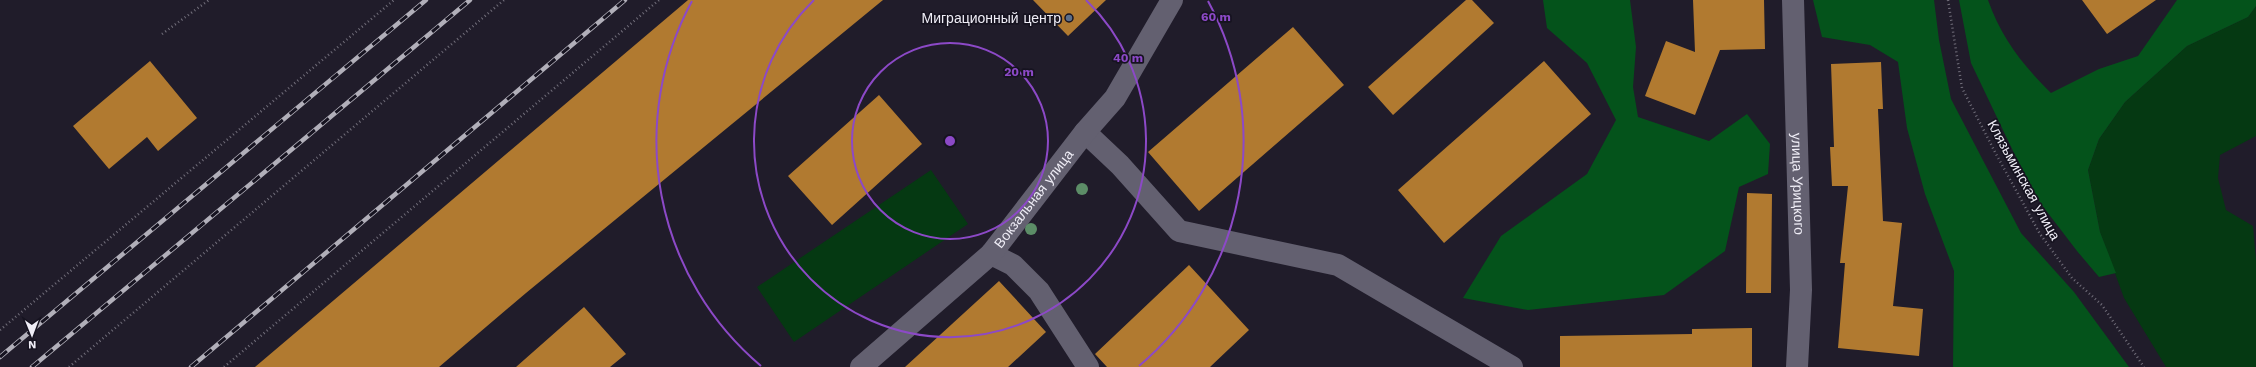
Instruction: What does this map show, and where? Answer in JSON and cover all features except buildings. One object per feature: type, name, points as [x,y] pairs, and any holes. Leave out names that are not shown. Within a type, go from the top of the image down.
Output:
[{"type":"street","name":"Вокзальная улица","points":[[861,367],[991,254],[1085,132],[1115,98],[1172,0]]},
{"type":"street","name":"улица Урицкого","points":[[1793,0],[1801,290],[1797,367]]},
{"type":"street","points":[[1085,132],[1120,165],[1179,231],[1338,265],[1512,367]]},
{"type":"street","points":[[991,254],[1013,265],[1039,291],[1088,367]]},
{"type":"path","points":[[162,34],[209,0]]},
{"type":"path","points":[[0,330],[394,0]]},
{"type":"path","points":[[70,367],[504,0]]},
{"type":"path","points":[[224,367],[659,0]]},
{"type":"path","name":"Клязьминская улица","points":[[1948,0],[1962,88],[1996,154],[2040,234],[2072,278],[2102,305],[2144,367]]},
{"type":"green space","points":[[1543,0],[1630,0],[1636,47],[1633,87],[1638,117],[1709,141],[1747,114],[1770,144],[1768,174],[1739,187],[1725,251],[1664,295],[1528,310],[1463,298],[1501,236],[1587,174],[1616,120],[1587,63],[1547,28]]},
{"type":"green space","points":[[1813,0],[1934,0],[1939,40],[1951,99],[2021,233],[2074,292],[2129,367],[1953,367],[1954,271],[1925,194],[1907,128],[1898,62],[1870,45],[1822,37]]},
{"type":"green space","points":[[1959,0],[1988,0],[2006,39],[2031,72],[2051,93],[2099,69],[2138,56],[2177,0],[2256,0],[2256,6],[2248,17],[2187,46],[2125,102],[2099,139],[2088,170],[2100,232],[2116,273],[2099,277],[2041,204],[2013,151],[1971,63]]},
{"type":"green space","points":[[2256,6],[2256,136],[2220,155],[2218,178],[2226,210],[2253,226],[2256,260],[2256,367],[2166,367],[2124,298],[2100,232],[2088,170],[2099,139],[2125,102],[2187,46],[2248,17]]},
{"type":"green space","points":[[931,170],[968,224],[794,342],[757,287]]},
{"type":"railway","points":[[0,357],[426,0]]},
{"type":"railway","points":[[32,367],[470,0]]},
{"type":"railway","points":[[191,367],[625,0]]},
{"type":"place","name":"Миграционный центр","points":[[1069,18]]}]
